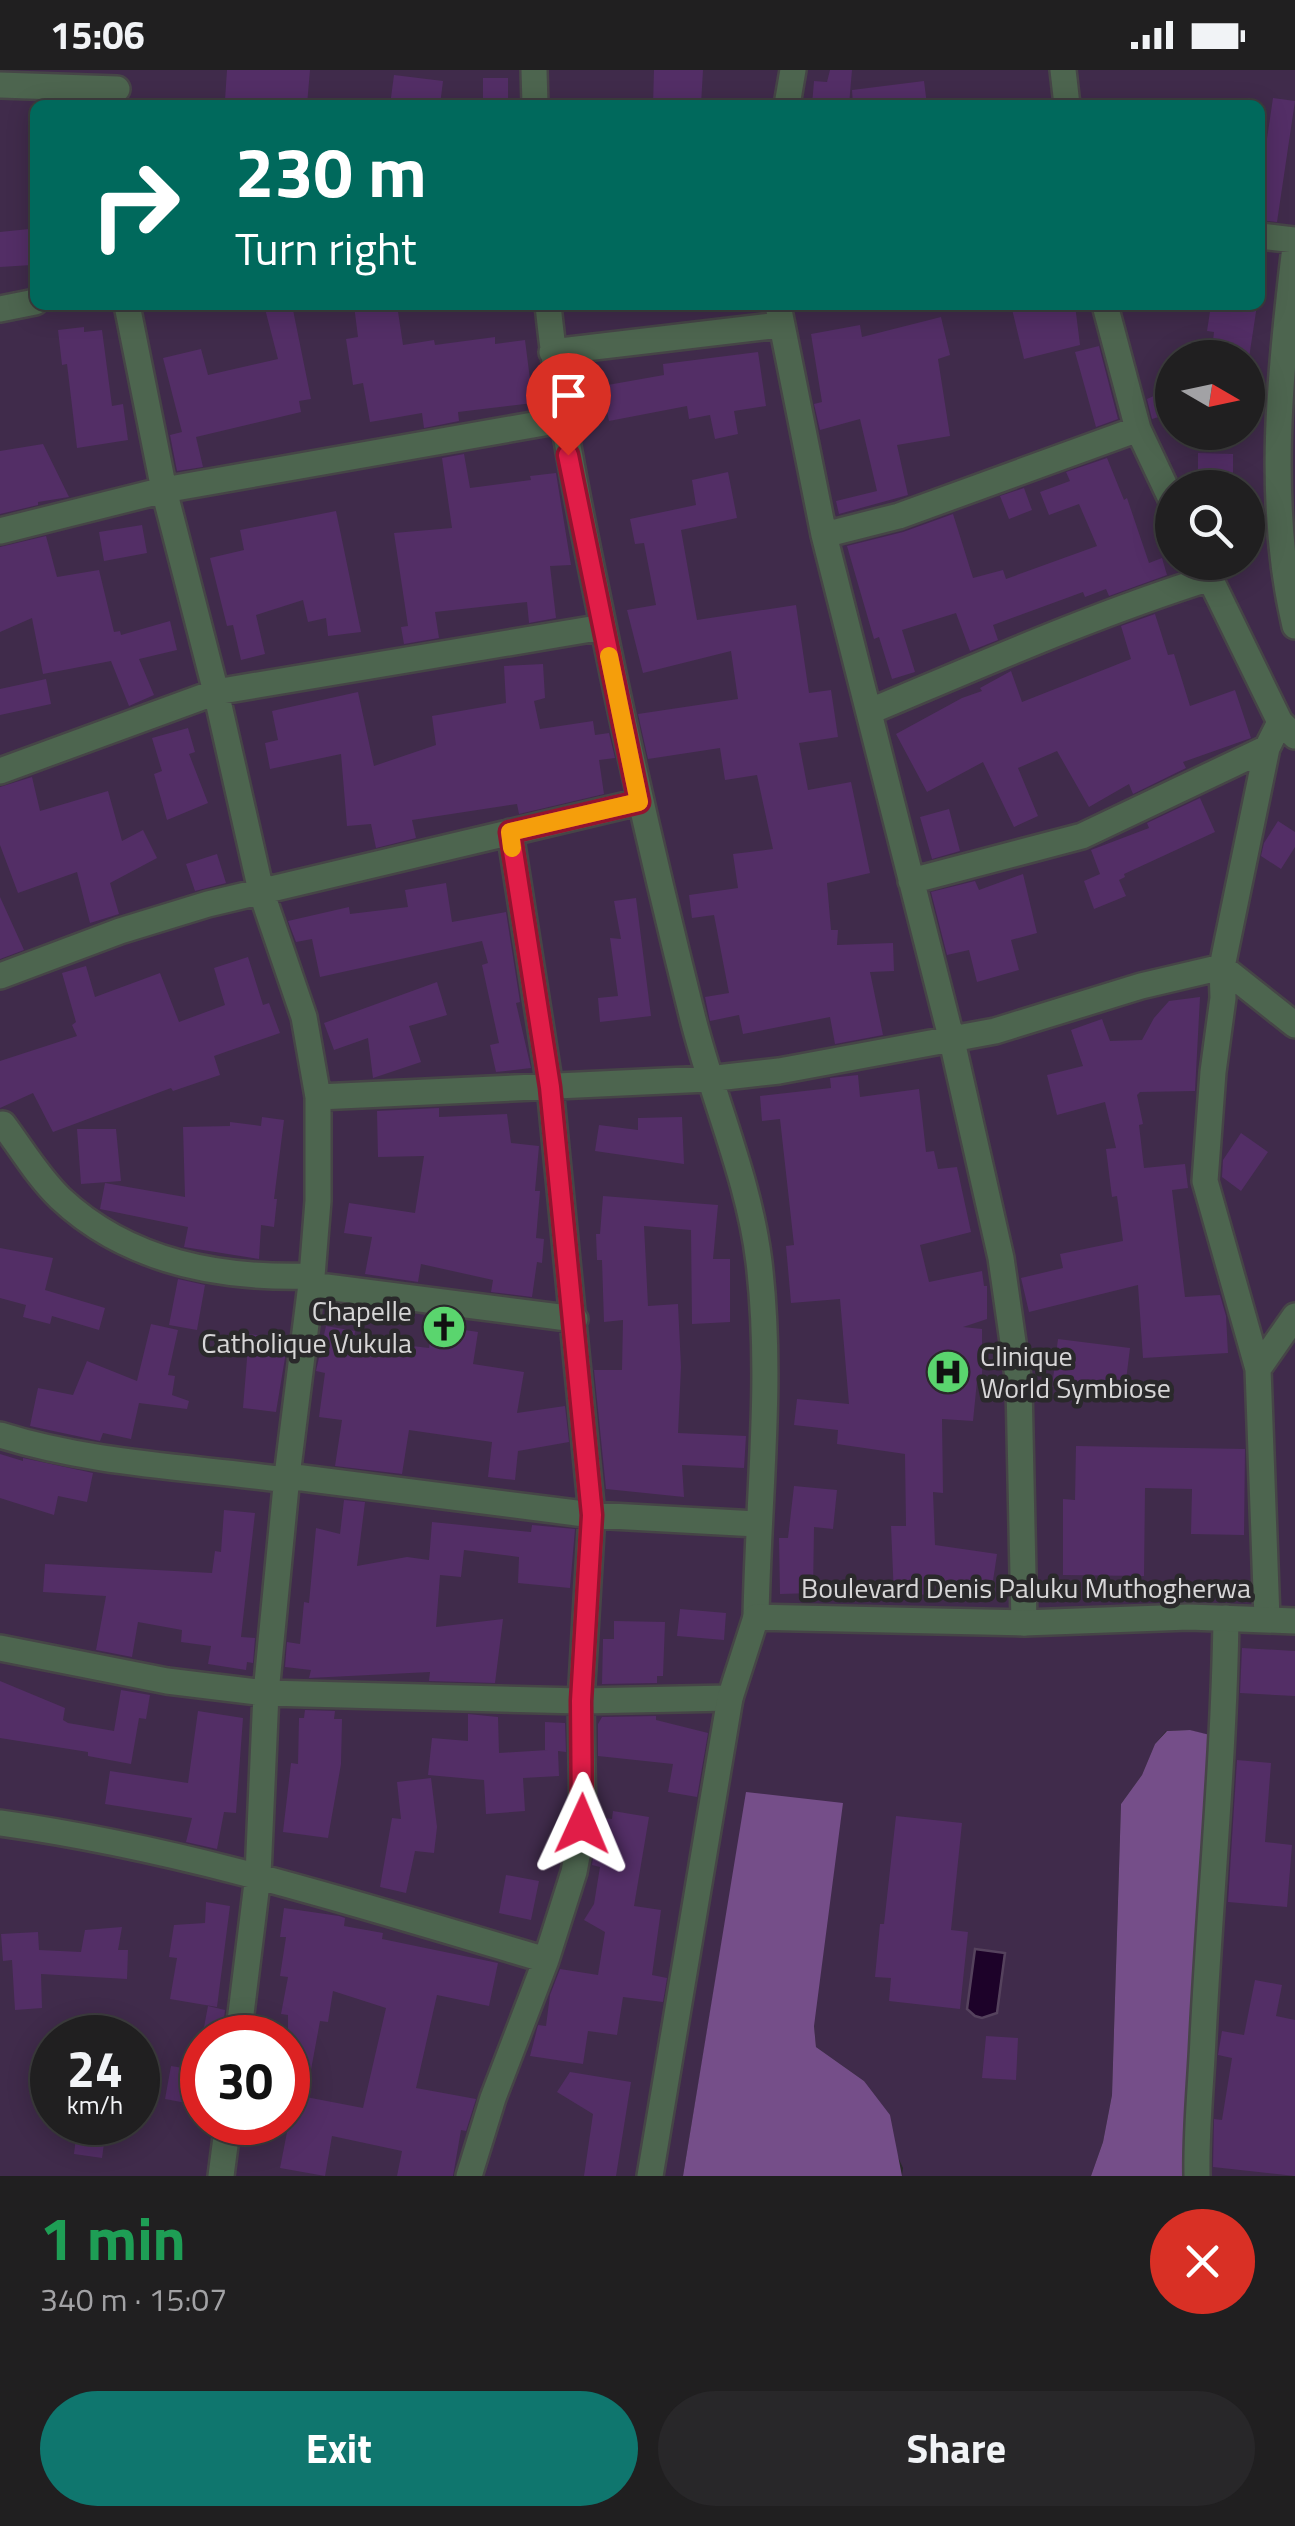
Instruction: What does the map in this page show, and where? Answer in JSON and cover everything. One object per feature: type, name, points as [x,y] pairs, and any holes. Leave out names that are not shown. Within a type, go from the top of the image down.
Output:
[{"type":"street","points":[[534,70],[535,100]]},
{"type":"street","points":[[788,100],[793,70]]},
{"type":"street","points":[[1064,70],[1067,100]]},
{"type":"street","points":[[0,85],[117,88]]},
{"type":"street","points":[[1265,237],[1295,244],[1278,441],[1288,597],[1295,626]]},
{"type":"street","points":[[0,309],[30,303]]},
{"type":"street","points":[[128,310],[164,490],[216,692],[261,891],[304,1017],[318,1097],[318,1201],[312,1281],[286,1478],[266,1693],[258,1876],[241,2015]]},
{"type":"street","points":[[548,310],[561,420],[639,802],[708,1079],[736,1165],[759,1258],[768,1356],[757,1524],[756,1616],[730,1698],[650,2176]]},
{"type":"street","points":[[1105,310],[1138,429],[1157,470]]},
{"type":"street","points":[[552,352],[779,315],[824,535],[952,1041],[1001,1258],[1020,1384],[1024,1623]]},
{"type":"street","points":[[0,532],[164,490],[561,420]]},
{"type":"street","points":[[824,535],[899,516],[1138,429]]},
{"type":"street","points":[[870,712],[947,676],[1182,580]]},
{"type":"street","points":[[911,881],[1082,836],[1267,748],[1287,729],[1211,580]]},
{"type":"street","points":[[0,771],[216,692],[603,627]]},
{"type":"street","points":[[1267,748],[1222,967],[1223,998],[1205,1181],[1258,1369],[1267,1619]]},
{"type":"street","points":[[0,976],[120,931],[261,891],[639,802]]},
{"type":"street","points":[[469,2176],[492,2098],[546,1960],[574,1872],[582,1824],[581,1701],[592,1515],[550,1087],[510,832]]},
{"type":"street","points":[[318,1097],[708,1079],[778,1071],[952,1041],[1141,986],[1222,967]]},
{"type":"street","points":[[1222,967],[1295,1025]]},
{"type":"street","points":[[3,1124],[57,1196],[86,1220],[154,1256],[226,1275],[312,1281],[574,1319]]},
{"type":"street","points":[[1258,1369],[1295,1316]]},
{"type":"street","points":[[0,1435],[154,1465],[592,1515],[757,1524]]},
{"type":"street","name":"Boulevard Denis Paluku Muthogherwa","points":[[756,1616],[1024,1623],[1295,1620]]},
{"type":"street","points":[[1197,2176],[1226,1618]]},
{"type":"street","points":[[0,1648],[167,1681],[266,1693],[581,1701],[730,1698]]},
{"type":"street","points":[[0,1823],[49,1830],[258,1876],[546,1960]]},
{"type":"street","points":[[221,2176],[225,2145]]},
{"type":"shaded area","points":[[0,70],[1295,70],[1295,2176],[1188,2176],[1209,1735],[1189,1730],[1166,1731],[1121,1804],[1112,2095],[1103,2142],[1091,2176],[902,2176],[903,2168],[864,2081],[816,2047],[814,2026],[747,1792],[683,2176],[0,2176]]},
{"type":"shaded area","points":[[1190,1730],[1210,1735],[1188,2176],[1091,2176],[1103,2142],[1112,2095],[1121,1804],[1142,1775],[1155,1744],[1167,1731]]},
{"type":"shaded area","points":[[746,1792],[843,1803],[814,2026],[816,2047],[864,2081],[890,2115],[902,2176],[683,2176]]},
{"type":"shaded area","points":[[975,1949],[1005,1953],[997,2013],[982,2018],[967,2009]]},
{"type":"building","points":[[227,70],[310,70],[307,100],[225,100]]},
{"type":"building","points":[[654,70],[703,70],[701,100],[653,100]]},
{"type":"building","points":[[830,70],[852,70],[849,100],[812,100],[814,81],[827,82]]},
{"type":"building","points":[[394,75],[443,81],[441,100],[391,100]]},
{"type":"building","points":[[483,78],[508,78],[508,100],[483,100]]},
{"type":"building","points":[[924,81],[926,100],[853,100],[852,90]]},
{"type":"building","points":[[1273,98],[1295,101],[1277,222],[1265,221],[1265,152]]},
{"type":"building","points":[[29,229],[30,265],[0,267],[0,232]]},
{"type":"building","points":[[265,310],[293,310],[311,399],[299,401],[301,412],[196,437],[203,467],[177,471],[170,435],[182,432],[163,358],[201,349],[208,375],[278,359]]},
{"type":"building","points":[[355,310],[398,310],[403,345],[495,337],[495,344],[525,340],[533,403],[458,412],[459,421],[424,428],[422,413],[370,422],[363,383],[353,385],[346,339],[358,337]]},
{"type":"building","points":[[1012,310],[1076,310],[1080,345],[1024,359]]},
{"type":"building","points":[[1210,310],[1256,310],[1252,340],[1213,340],[1214,332],[1207,331]]},
{"type":"building","points":[[941,317],[950,355],[938,359],[950,436],[897,445],[908,495],[839,514],[836,501],[877,491],[860,419],[820,430],[814,404],[822,402],[811,334],[860,325],[862,337]]},
{"type":"building","points":[[84,327],[84,332],[102,330],[112,406],[123,404],[128,440],[77,448],[67,364],[62,365],[58,330]]},
{"type":"building","points":[[1099,346],[1118,419],[1096,427],[1075,352]]},
{"type":"building","points":[[758,352],[766,406],[734,411],[738,434],[715,439],[710,415],[689,419],[687,406],[609,421],[602,386],[664,375],[663,364]]},
{"type":"building","points":[[1155,395],[1155,418],[1152,419],[1147,399]]},
{"type":"building","points":[[43,444],[69,497],[0,514],[0,451]]},
{"type":"building","points":[[1198,453],[1233,454],[1233,470],[1198,470]]},
{"type":"building","points":[[464,454],[470,488],[556,473],[571,565],[550,566],[556,618],[529,623],[527,602],[435,612],[439,638],[404,644],[401,627],[408,626],[394,533],[452,528],[442,458]]},
{"type":"building","points":[[1107,458],[1124,500],[1127,498],[1149,563],[1155,561],[1155,579],[1109,596],[1106,589],[1085,597],[1083,592],[993,625],[998,640],[970,651],[956,613],[902,630],[915,672],[892,679],[879,637],[874,639],[847,546],[953,514],[973,578],[1003,570],[1006,579],[1097,546],[1079,504],[1049,515],[1040,492],[1070,481],[1066,472]]},
{"type":"building","points":[[728,472],[737,518],[681,530],[697,620],[796,605],[809,693],[831,690],[838,737],[799,743],[808,790],[851,782],[870,873],[827,883],[831,930],[838,930],[837,945],[893,943],[894,971],[870,972],[883,1035],[835,1044],[830,1017],[743,1034],[739,1015],[710,1021],[705,997],[729,993],[714,915],[692,918],[689,895],[738,888],[733,854],[773,849],[757,775],[725,780],[720,748],[648,759],[638,714],[738,699],[731,651],[643,673],[627,610],[656,605],[644,543],[635,544],[630,519],[696,505],[692,480]]},
{"type":"building","points":[[1024,488],[1032,510],[1009,519],[1000,496]]},
{"type":"building","points":[[336,511],[361,632],[328,636],[326,618],[308,622],[303,600],[256,615],[265,654],[241,660],[233,625],[227,626],[210,558],[244,550],[240,530]]},
{"type":"building","points":[[142,525],[147,553],[104,561],[99,532]]},
{"type":"building","points":[[46,536],[57,577],[99,570],[114,632],[120,631],[121,635],[170,621],[177,650],[139,659],[154,695],[129,706],[111,661],[43,674],[32,618],[0,632],[0,547]]},
{"type":"building","points":[[1155,614],[1168,655],[1174,654],[1190,706],[1235,690],[1251,738],[1183,762],[1186,768],[1133,794],[1129,784],[1089,807],[1057,751],[1018,768],[1038,816],[1014,827],[983,762],[927,792],[896,734],[982,691],[980,688],[1011,671],[1022,702],[1131,659],[1121,626]]},
{"type":"building","points":[[543,664],[545,698],[534,701],[540,729],[593,721],[595,735],[609,733],[615,758],[599,760],[604,794],[519,814],[517,804],[412,820],[416,838],[376,848],[371,824],[347,826],[341,754],[270,769],[265,743],[278,740],[272,711],[358,692],[374,766],[436,745],[432,716],[506,703],[504,666]]},
{"type":"building","points":[[46,679],[51,704],[0,715],[0,689]]},
{"type":"building","points":[[188,728],[195,752],[189,754],[208,803],[167,820],[154,774],[162,771],[152,738]]},
{"type":"building","points":[[32,777],[40,811],[108,791],[122,841],[143,830],[157,858],[110,883],[119,914],[90,923],[77,872],[18,893],[0,845],[0,787]]},
{"type":"building","points":[[1200,798],[1215,832],[1124,874],[1119,880],[1126,896],[1094,909],[1084,881],[1100,874],[1091,850],[1149,828],[1147,823]]},
{"type":"building","points":[[949,809],[960,851],[932,859],[920,817]]},
{"type":"building","points":[[1278,821],[1295,832],[1295,847],[1281,869],[1261,856]]},
{"type":"building","points":[[217,854],[226,883],[195,891],[186,864]]},
{"type":"building","points":[[1023,874],[1037,933],[1011,940],[1019,970],[977,982],[969,950],[947,955],[931,892],[975,881],[979,890]]},
{"type":"building","points":[[446,883],[452,922],[506,912],[520,1002],[516,1003],[531,1068],[496,1072],[490,1045],[499,1043],[482,965],[488,963],[482,941],[320,977],[312,939],[296,942],[288,921],[349,907],[350,914],[408,907],[405,890]]},
{"type":"building","points":[[0,897],[24,950],[0,959]]},
{"type":"building","points":[[636,898],[651,1016],[600,1022],[598,998],[618,996],[610,938],[621,939],[614,901]]},
{"type":"building","points":[[248,957],[263,1005],[269,1003],[280,1033],[214,1056],[220,1075],[173,1091],[171,1088],[53,1132],[33,1093],[0,1108],[0,1061],[77,1036],[62,973],[86,966],[95,997],[160,973],[179,1022],[225,1005],[214,968]]},
{"type":"building","points":[[437,982],[447,1015],[409,1026],[421,1062],[373,1078],[368,1038],[334,1050],[324,1023]]},
{"type":"building","points":[[1200,997],[1195,1091],[1140,1092],[1137,1095],[1143,1124],[1139,1125],[1144,1168],[1185,1164],[1188,1188],[1172,1190],[1185,1297],[1220,1295],[1226,1316],[1228,1353],[1143,1358],[1138,1285],[1029,1312],[1021,1278],[1063,1268],[1060,1254],[1123,1241],[1117,1196],[1112,1197],[1106,1149],[1116,1148],[1105,1102],[1057,1115],[1047,1075],[1083,1066],[1071,1030],[1102,1019],[1110,1041],[1142,1040],[1169,1001]]},
{"type":"building","points":[[858,1075],[860,1097],[919,1089],[926,1152],[934,1151],[938,1169],[957,1167],[971,1232],[920,1245],[929,1282],[982,1271],[987,1286],[987,1319],[963,1327],[982,1329],[982,1381],[977,1381],[973,1421],[942,1419],[943,1493],[933,1492],[935,1545],[997,1554],[991,1594],[957,1589],[957,1593],[894,1596],[891,1526],[906,1526],[905,1454],[837,1444],[838,1430],[794,1425],[797,1399],[849,1404],[840,1299],[791,1303],[786,1246],[794,1245],[780,1119],[762,1121],[760,1096],[831,1088],[830,1078]]},
{"type":"building","points":[[439,1108],[439,1117],[507,1114],[511,1143],[539,1146],[536,1238],[544,1239],[532,1297],[491,1292],[493,1280],[421,1264],[418,1282],[365,1274],[372,1237],[344,1233],[349,1203],[415,1213],[424,1156],[378,1157],[377,1111]]},
{"type":"building","points":[[262,1117],[284,1120],[274,1227],[261,1225],[259,1259],[184,1247],[188,1227],[100,1209],[105,1183],[185,1197],[183,1127],[230,1126],[230,1122],[261,1126]]},
{"type":"building","points":[[682,1117],[684,1164],[595,1151],[599,1125],[638,1130],[638,1118]]},
{"type":"building","points":[[77,1129],[116,1129],[121,1181],[81,1184]]},
{"type":"building","points":[[1241,1133],[1268,1152],[1241,1191],[1222,1177],[1223,1160]]},
{"type":"building","points":[[603,1196],[718,1205],[713,1259],[730,1259],[730,1322],[692,1324],[691,1230],[644,1226],[648,1306],[678,1304],[678,1433],[746,1436],[744,1468],[682,1465],[684,1497],[606,1489],[594,1370],[622,1370],[623,1320],[604,1322],[602,1260],[597,1260],[596,1234],[600,1234]]},
{"type":"building","points":[[0,1248],[53,1258],[45,1290],[105,1308],[99,1330],[52,1316],[50,1324],[23,1317],[26,1305],[0,1298]]},
{"type":"building","points":[[178,1279],[205,1285],[197,1330],[169,1325]]},
{"type":"building","points":[[151,1324],[178,1330],[168,1375],[175,1376],[172,1395],[189,1401],[187,1409],[139,1403],[131,1439],[103,1433],[100,1441],[30,1426],[38,1388],[73,1395],[87,1361],[137,1381]]},
{"type":"building","points":[[432,1325],[478,1332],[473,1364],[524,1372],[517,1413],[565,1406],[569,1442],[518,1451],[515,1480],[488,1477],[492,1442],[409,1430],[402,1474],[335,1466],[342,1420],[319,1417],[325,1373],[316,1371],[326,1326],[355,1331],[354,1339],[429,1348]]},
{"type":"building","points":[[249,1334],[288,1340],[276,1412],[243,1408]]},
{"type":"building","points":[[1058,1339],[1130,1348],[1124,1396],[1052,1387]]},
{"type":"building","points":[[1076,1446],[1245,1449],[1244,1535],[1191,1534],[1192,1489],[1145,1488],[1144,1576],[1063,1575],[1063,1499],[1075,1500]]},
{"type":"building","points":[[0,1454],[93,1473],[87,1502],[58,1496],[54,1515],[0,1498]]},
{"type":"building","points":[[794,1486],[837,1490],[833,1529],[814,1527],[813,1593],[780,1594],[779,1538],[788,1538]]},
{"type":"building","points":[[344,1500],[365,1502],[357,1566],[407,1557],[429,1560],[432,1522],[531,1532],[532,1525],[575,1529],[570,1588],[518,1583],[519,1557],[464,1550],[461,1577],[440,1575],[436,1627],[503,1619],[495,1683],[429,1681],[430,1672],[309,1678],[311,1670],[285,1667],[287,1642],[300,1644],[304,1602],[309,1603],[316,1528],[340,1534]]},
{"type":"building","points":[[224,1510],[255,1513],[241,1637],[255,1638],[253,1663],[247,1662],[246,1670],[208,1664],[211,1646],[181,1642],[182,1630],[138,1622],[132,1657],[96,1650],[106,1596],[43,1592],[45,1564],[212,1573],[215,1551],[221,1552]]},
{"type":"building","points":[[680,1609],[726,1613],[724,1640],[677,1636]]},
{"type":"building","points":[[614,1621],[665,1622],[663,1676],[657,1676],[657,1683],[602,1684],[603,1639],[614,1639]]},
{"type":"building","points":[[1242,1648],[1295,1651],[1295,1696],[1240,1693]]},
{"type":"building","points":[[0,1681],[65,1708],[63,1720],[68,1723],[114,1731],[121,1690],[150,1695],[146,1719],[139,1718],[131,1764],[88,1756],[88,1752],[0,1738]]},
{"type":"building","points":[[305,1710],[335,1711],[334,1719],[342,1719],[341,1764],[328,1838],[283,1832],[291,1763],[298,1764],[299,1718],[304,1718]]},
{"type":"building","points":[[198,1711],[243,1718],[236,1813],[224,1812],[217,1849],[186,1842],[192,1818],[105,1804],[110,1771],[188,1783]]},
{"type":"building","points":[[468,1714],[498,1717],[499,1753],[548,1750],[545,1722],[565,1723],[566,1752],[558,1751],[559,1776],[523,1778],[525,1811],[486,1814],[484,1780],[428,1775],[432,1738],[468,1741]]},
{"type":"building","points":[[656,1716],[656,1720],[708,1733],[697,1797],[668,1792],[673,1764],[598,1756],[598,1724],[602,1717]]},
{"type":"building","points":[[1237,1760],[1271,1763],[1265,1842],[1292,1845],[1287,1907],[1228,1902]]},
{"type":"building","points":[[431,1778],[437,1827],[434,1853],[415,1851],[406,1893],[380,1887],[392,1818],[401,1819],[397,1782]]},
{"type":"building","points":[[613,1811],[649,1817],[634,1906],[661,1910],[652,1975],[667,1978],[663,2002],[623,1997],[617,2035],[588,2031],[583,2064],[530,2056],[538,2025],[546,2026],[550,1995],[560,1969],[598,1975],[605,1932],[584,1920],[594,1904],[600,1867],[592,1865],[599,1817],[612,1819]]},
{"type":"building","points":[[896,1816],[962,1823],[951,1930],[968,1932],[960,2009],[889,2001],[891,1978],[875,1977]]},
{"type":"building","points":[[506,1875],[539,1881],[531,1920],[499,1913]]},
{"type":"building","points":[[206,1902],[230,1906],[217,2007],[170,1999],[177,1958],[169,1957],[174,1925],[205,1923]]},
{"type":"building","points":[[284,1908],[339,1916],[345,1918],[344,1926],[383,1933],[382,1939],[498,1963],[489,2006],[437,1995],[416,2088],[476,2099],[466,2131],[461,2130],[453,2176],[397,2176],[402,2151],[332,2136],[325,2176],[280,2168],[284,2145],[310,2145],[310,2098],[363,2108],[386,2008],[333,1991],[328,2022],[320,2021],[310,2075],[310,2015],[281,2014],[288,1977],[280,1976],[286,1937],[280,1937]]},
{"type":"building","points":[[122,1927],[118,1950],[128,1950],[127,1979],[41,1974],[42,2008],[15,2010],[12,1960],[3,1961],[1,1934],[38,1932],[39,1950],[81,1952],[85,1930]]},
{"type":"building","points":[[1255,1980],[1282,1985],[1276,2016],[1295,2020],[1295,2176],[1213,2167],[1214,2119],[1222,2120],[1232,2058],[1218,2055],[1222,2031],[1244,2035]]},
{"type":"building","points":[[208,2006],[225,2010],[224,2015],[206,2015]]},
{"type":"building","points":[[986,2036],[1018,2038],[1016,2080],[982,2078]]},
{"type":"building","points":[[171,2066],[180,2067],[180,2102],[165,2099]]},
{"type":"building","points":[[570,2072],[631,2082],[616,2176],[584,2176],[593,2114],[557,2092]]},
{"type":"building","points":[[75,2145],[104,2145],[102,2158],[74,2154]]},
{"type":"slow traffic","points":[[512,848],[510,832],[639,802],[609,656]]},
{"type":"place","name":"Chapelle Catholique Vukula","points":[[444,1327]]},
{"type":"place","name":"Clinique World Symbiose","points":[[948,1372]]},
{"type":"route","points":[[568,455],[639,802],[510,832],[550,1087],[592,1515],[581,1701],[582,1824]]}]
